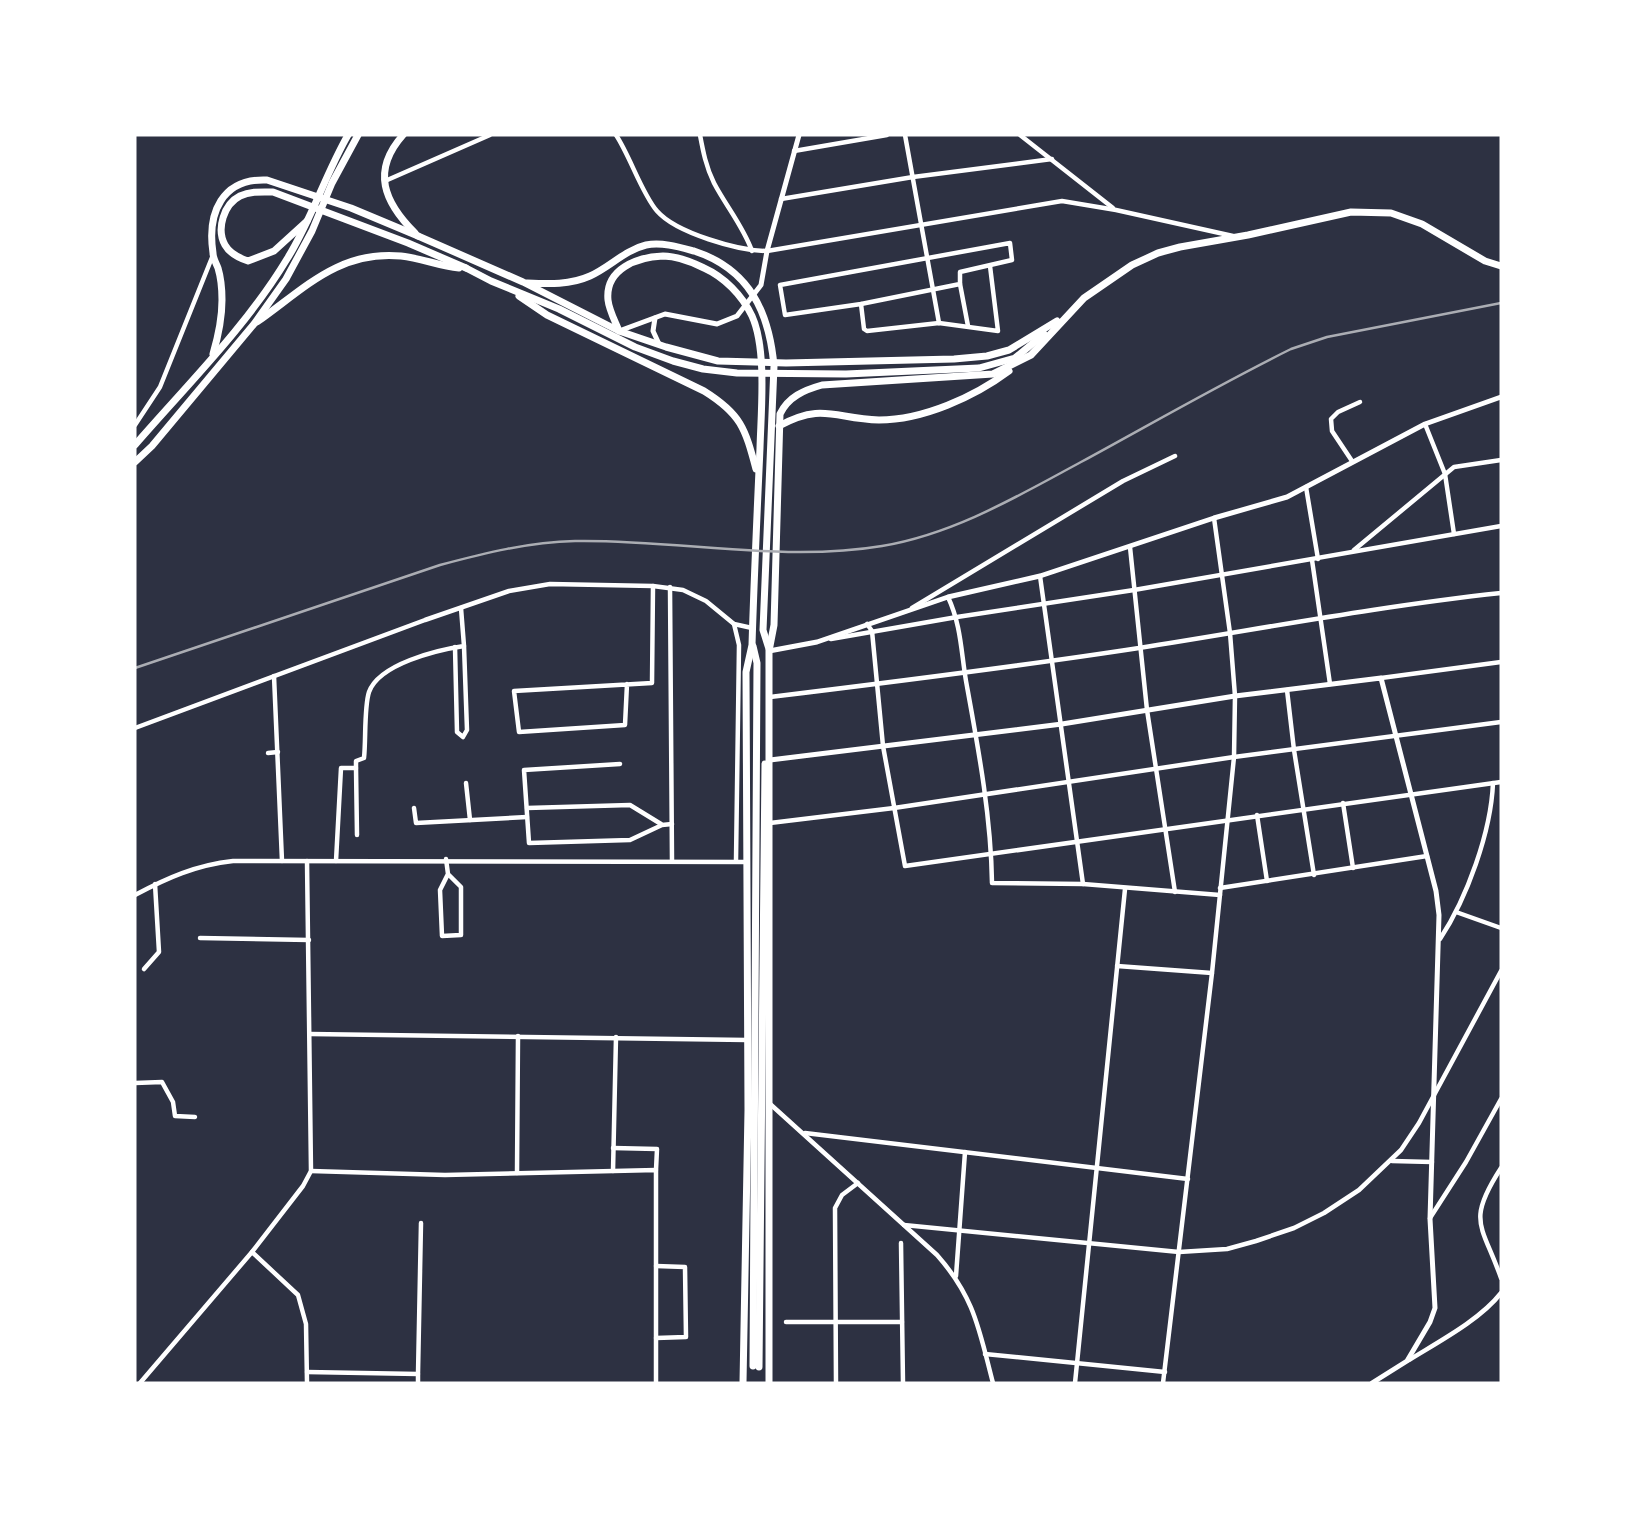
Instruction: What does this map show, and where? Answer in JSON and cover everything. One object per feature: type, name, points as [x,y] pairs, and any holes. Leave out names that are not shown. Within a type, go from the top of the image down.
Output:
[{"type":"main road","points":[[135,445],[274,280],[307,221],[323,181],[348,135]]},
{"type":"main road","points":[[135,462],[152,446],[254,324],[299,257],[332,183],[358,135]]},
{"type":"main road","points":[[403,135],[386,162],[385,181],[388,198],[396,214],[418,236]]},
{"type":"main road","points":[[211,358],[217,340],[222,303],[218,269],[213,255],[212,225],[215,211],[221,199],[231,189],[255,179],[267,180],[351,208],[523,282],[619,331],[718,361],[786,363],[986,356],[1009,350],[1066,315]]},
{"type":"main road","points":[[307,221],[283,244],[259,258],[248,261],[237,257],[226,247],[221,236],[228,205],[253,192],[274,192],[466,268],[559,309],[635,347],[703,369],[737,373],[846,374],[979,368],[1015,358],[1084,298],[1132,265],[1158,253],[1351,212],[1391,213],[1422,224],[1485,261],[1501,266]]},
{"type":"main road","points":[[523,282],[560,284],[578,281],[628,252],[648,245],[680,247],[706,256],[736,276],[752,292],[763,312],[771,337],[774,366],[763,631],[769,651]]},
{"type":"main road","points":[[254,324],[314,279],[359,258],[374,255],[402,256],[445,267],[466,268]]},
{"type":"main road","points":[[619,331],[608,300],[615,274],[627,264],[665,256],[704,268],[722,278],[739,295],[752,316],[758,336],[761,401],[753,628],[746,672],[748,1040],[743,1383]]},
{"type":"main road","points":[[503,286],[548,315],[704,391],[726,405],[747,437],[758,476]]},
{"type":"main road","points":[[779,426],[807,413],[834,413],[877,420],[903,418],[939,408],[990,385],[1031,355],[1066,315]]},
{"type":"main road","points":[[769,1383],[769,651],[774,625],[780,414],[784,405],[807,389],[859,382],[981,376],[1017,364]]},
{"type":"main road","points":[[752,645],[757,663],[756,1366],[765,771],[770,701]]},
{"type":"street","points":[[385,181],[490,135]]},
{"type":"street","points":[[615,135],[626,150],[655,209],[667,221],[752,251],[767,251],[1062,201],[1116,209],[1237,237]]},
{"type":"street","points":[[700,135],[704,157],[713,181],[739,222],[752,251]]},
{"type":"street","points":[[619,331],[665,314],[718,324],[737,316],[761,285],[767,251],[799,135]]},
{"type":"street","points":[[793,152],[887,135]]},
{"type":"street","points":[[905,135],[939,323]]},
{"type":"street","points":[[1020,135],[1116,209]]},
{"type":"street","points":[[781,199],[913,177],[1052,159]]},
{"type":"street","points":[[960,284],[785,316],[780,285],[1010,243],[1012,260],[960,272],[968,326]]},
{"type":"street","points":[[135,425],[160,387],[213,255]]},
{"type":"street","points":[[861,304],[864,329],[867,331],[939,323],[999,331],[990,266]]},
{"type":"street","points":[[655,318],[653,331],[659,344]]},
{"type":"street","points":[[817,642],[948,597],[1040,576],[1214,518],[1287,497],[1425,425],[1501,397]]},
{"type":"street","points":[[1352,461],[1332,431],[1331,419],[1338,412],[1360,402]]},
{"type":"street","points":[[1425,425],[1445,474],[1454,534]]},
{"type":"street","points":[[909,610],[1123,481],[1175,456]]},
{"type":"street","points":[[1351,552],[1454,467],[1501,460]]},
{"type":"street","points":[[1306,487],[1318,559]]},
{"type":"street","points":[[1163,1383],[1212,973],[1234,757],[1235,696],[1230,633],[1214,518]]},
{"type":"street","points":[[769,651],[872,631],[1134,590],[1501,526]]},
{"type":"street","points":[[1130,547],[1147,710],[1175,892]]},
{"type":"street","points":[[1311,560],[1330,684]]},
{"type":"street","points":[[1040,576],[1083,884]]},
{"type":"street","points":[[135,729],[509,591],[550,584],[670,587],[695,595],[734,624],[753,628]]},
{"type":"street","points":[[626,684],[625,725],[519,732],[514,691],[626,684],[652,683],[653,586]]},
{"type":"street","points":[[670,587],[673,861]]},
{"type":"street","points":[[770,701],[1139,648],[1372,609],[1501,593]]},
{"type":"street","points":[[948,597],[957,617],[976,734],[992,854],[992,883],[1083,884],[1220,895]]},
{"type":"street","points":[[455,647],[457,732],[463,737],[467,730],[461,608]]},
{"type":"street","points":[[734,624],[739,645],[736,862]]},
{"type":"street","points":[[867,624],[872,631],[884,746],[905,866],[1501,782]]},
{"type":"street","points":[[357,835],[356,761],[364,758],[369,693],[378,676],[417,657],[464,646]]},
{"type":"street","points":[[770,761],[1062,724],[1235,696],[1501,662]]},
{"type":"street","points":[[274,676],[282,861]]},
{"type":"street","points":[[1381,678],[1436,891],[1438,940],[1430,1219],[1435,1308],[1430,1322],[1407,1361]]},
{"type":"street","points":[[1287,690],[1314,875]]},
{"type":"street","points":[[456,697],[466,697]]},
{"type":"street","points":[[769,822],[894,808],[1234,757],[1501,722]]},
{"type":"street","points":[[268,752],[278,752]]},
{"type":"street","points":[[620,764],[524,769],[529,843],[630,840],[662,825],[672,824]]},
{"type":"street","points":[[337,861],[341,768],[356,768]]},
{"type":"street","points":[[466,783],[470,820]]},
{"type":"street","points":[[1438,940],[1456,912],[1489,824],[1493,783]]},
{"type":"street","points":[[1343,803],[1353,868]]},
{"type":"street","points":[[527,808],[630,805],[662,825]]},
{"type":"street","points":[[414,808],[416,823],[527,817]]},
{"type":"street","points":[[1257,815],[1267,881]]},
{"type":"street","points":[[1220,888],[1427,856]]},
{"type":"street","points":[[135,895],[205,864],[233,861],[446,859],[747,862]]},
{"type":"street","points":[[446,859],[448,874],[440,890],[442,936],[461,935],[461,887],[448,874]]},
{"type":"street","points":[[140,1383],[252,1252],[303,1186],[311,1171],[307,861]]},
{"type":"street","points":[[144,969],[159,952],[155,884]]},
{"type":"street","points":[[1075,1383],[1125,889]]},
{"type":"street","points":[[1456,912],[1501,928]]},
{"type":"street","points":[[200,937],[309,940]]},
{"type":"street","points":[[1117,966],[1212,973]]},
{"type":"street","points":[[904,1224],[1179,1252],[1227,1248],[1294,1227],[1324,1213],[1359,1190],[1401,1150],[1419,1123],[1501,971]]},
{"type":"street","points":[[310,1034],[748,1040]]},
{"type":"street","points":[[517,1173],[518,1036]]},
{"type":"street","points":[[613,1171],[616,1037]]},
{"type":"street","points":[[135,1083],[162,1082],[173,1102],[175,1116],[195,1117]]},
{"type":"street","points":[[1430,1219],[1501,1099]]},
{"type":"street","points":[[769,1103],[904,1224],[956,1276],[968,1298],[993,1383]]},
{"type":"street","points":[[805,1133],[1188,1179]]},
{"type":"street","points":[[613,1148],[657,1149],[656,1383]]},
{"type":"street","points":[[956,1276],[965,1152]]},
{"type":"street","points":[[1391,1161],[1432,1162]]},
{"type":"street","points":[[1501,1168],[1482,1201],[1479,1214],[1487,1245],[1501,1278]]},
{"type":"street","points":[[311,1171],[445,1175],[656,1170]]},
{"type":"street","points":[[836,1383],[835,1208],[845,1191],[859,1183]]},
{"type":"street","points":[[418,1383],[421,1223]]},
{"type":"street","points":[[901,1243],[903,1383]]},
{"type":"street","points":[[252,1252],[298,1295],[306,1324],[307,1383]]},
{"type":"street","points":[[656,1266],[685,1267],[686,1337],[656,1338]]},
{"type":"street","points":[[1372,1383],[1442,1340],[1494,1302],[1501,1293]]},
{"type":"street","points":[[786,1322],[902,1322]]},
{"type":"street","points":[[985,1353],[1165,1372]]},
{"type":"street","points":[[307,1372],[418,1374]]},
{"type":"railway","points":[[135,668],[440,565],[524,546],[575,541],[613,541],[805,552],[844,551],[909,540],[935,533],[985,512],[1291,349],[1327,337],[1501,303]]}]
